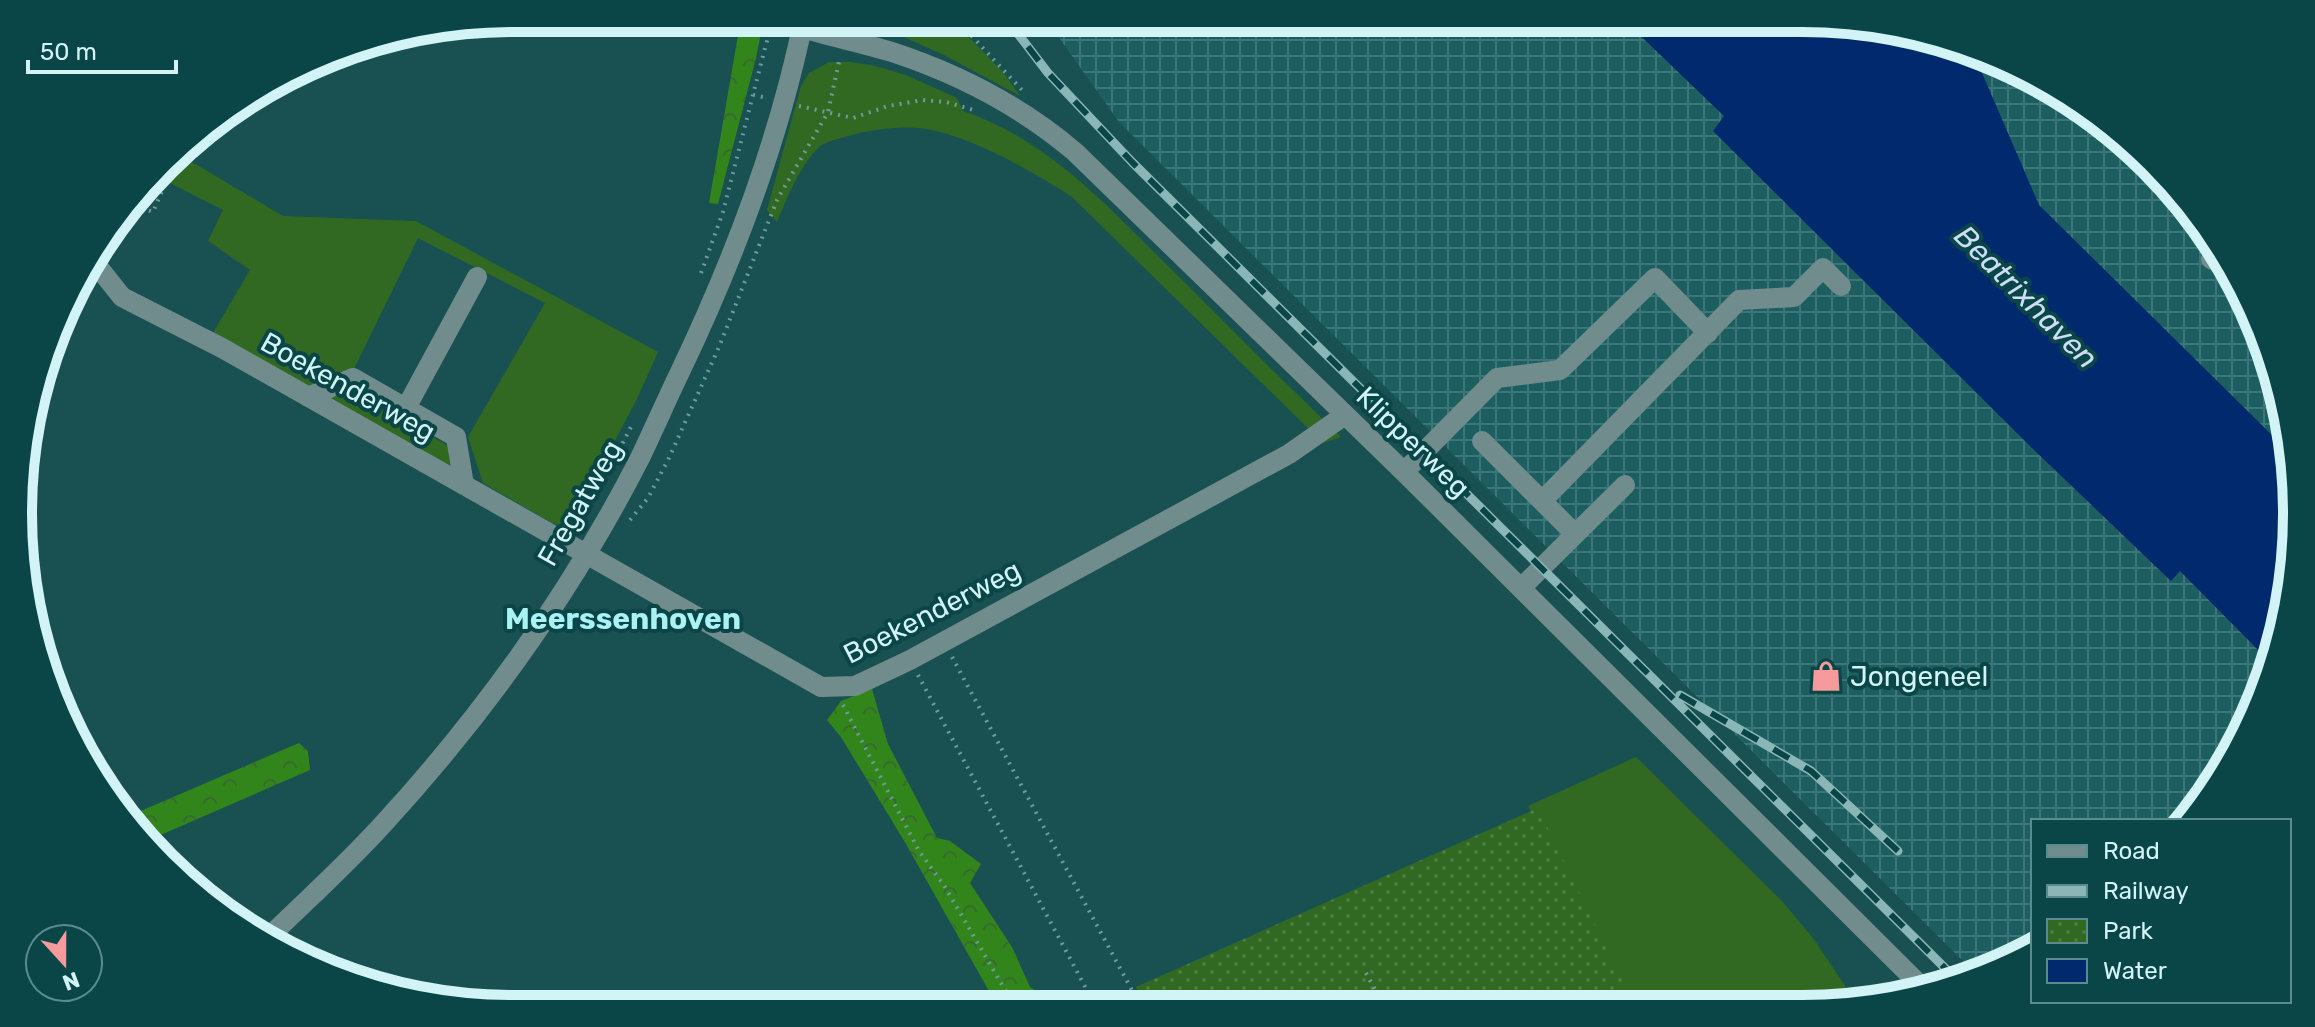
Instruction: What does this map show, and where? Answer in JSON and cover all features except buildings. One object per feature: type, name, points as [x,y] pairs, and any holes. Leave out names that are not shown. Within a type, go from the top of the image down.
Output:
[{"type":"street","name":"Fregatweg","points":[[275,931],[384,823],[435,764],[509,668],[586,553],[638,461],[739,240],[784,103],[801,32]]},
{"type":"street","name":"Klipperweg","points":[[831,32],[892,52],[974,86],[1033,118],[1115,188],[1916,981]]},
{"type":"street","points":[[1542,501],[1739,300],[1794,297],[1823,268],[1841,286]]},
{"type":"street","name":"Boekenderweg","points":[[100,269],[122,297],[222,348],[821,687],[855,686],[910,660],[1289,454],[1345,415]]},
{"type":"street","points":[[406,408],[477,277]]},
{"type":"street","points":[[1404,472],[1497,378],[1560,370],[1655,278],[1708,333]]},
{"type":"street","points":[[308,397],[353,378],[456,437],[464,485]]},
{"type":"street","points":[[1482,441],[1575,534]]},
{"type":"street","points":[[1521,588],[1625,485]]},
{"type":"path","points":[[697,283],[723,212],[770,32]]},
{"type":"path","points":[[969,32],[1021,86],[1033,118]]},
{"type":"path","points":[[828,112],[853,118],[888,106],[923,100],[946,102],[980,112]]},
{"type":"path","points":[[142,208],[153,212],[167,179]]},
{"type":"path","name":"Fregatweg","points":[[591,503],[633,422]]},
{"type":"path","points":[[943,641],[1135,995]]},
{"type":"path","points":[[910,660],[1090,995]]},
{"type":"path","points":[[838,688],[844,707],[919,851],[945,887],[1008,995]]},
{"type":"path","points":[[1366,973],[1378,995]]},
{"type":"shaded area","name":"Beatrixhaven","points":[[1055,32],[1833,33],[1926,48],[1986,69],[2042,97],[2069,113],[2119,151],[2183,220],[2202,246],[2233,301],[2267,389],[2282,482],[2279,576],[2267,638],[2257,668],[2218,754],[2174,819],[2031,819],[2031,936],[1967,965],[1119,122]]},
{"type":"green space","points":[[739,32],[761,32],[718,204],[709,203]]},
{"type":"green space","points":[[892,32],[964,32],[1003,72],[1020,96],[944,55]]},
{"type":"green space","points":[[829,62],[876,66],[906,75],[957,98],[963,111],[995,124],[1052,159],[1103,202],[1341,437],[1323,443],[1072,197],[1021,167],[963,139],[927,129],[898,128],[867,131],[825,143],[800,173],[777,222],[767,210],[801,86],[809,73]]},
{"type":"green space","points":[[187,159],[283,216],[416,221],[658,352],[636,401],[569,527],[552,523],[483,483],[468,437],[545,303],[418,238],[353,371],[311,388],[213,333],[250,270],[208,241],[223,210],[166,181]]},
{"type":"green space","points":[[347,388],[452,448],[456,473],[325,398]]},
{"type":"green space","points":[[872,689],[888,744],[937,838],[950,841],[981,864],[970,883],[1012,947],[1030,987],[1042,995],[991,995],[906,844],[841,737],[827,720],[841,701]]},
{"type":"green space","points":[[299,743],[308,751],[310,770],[156,837],[137,813]]},
{"type":"green space","points":[[1636,757],[1782,901],[1813,938],[1850,992],[1625,995],[1528,806]]},
{"type":"green space","points":[[1538,808],[1629,995],[1140,995],[1136,987]]},
{"type":"water","points":[[1637,32],[1802,32],[1864,36],[1926,48],[1979,67],[2039,205],[2277,440],[2282,482],[2282,545],[2274,607],[2262,654],[2180,571],[2171,581],[2032,448],[1713,131],[1724,116]]},
{"type":"railway","points":[[1017,32],[1048,73],[1132,162],[1948,972]]},
{"type":"railway","points":[[1680,695],[1811,771],[1898,851]]},
{"type":"place","name":"Jongeneel","points":[[1826,676]]},
{"type":"district","name":"Meerssenhoven","points":[[623,619]]}]
